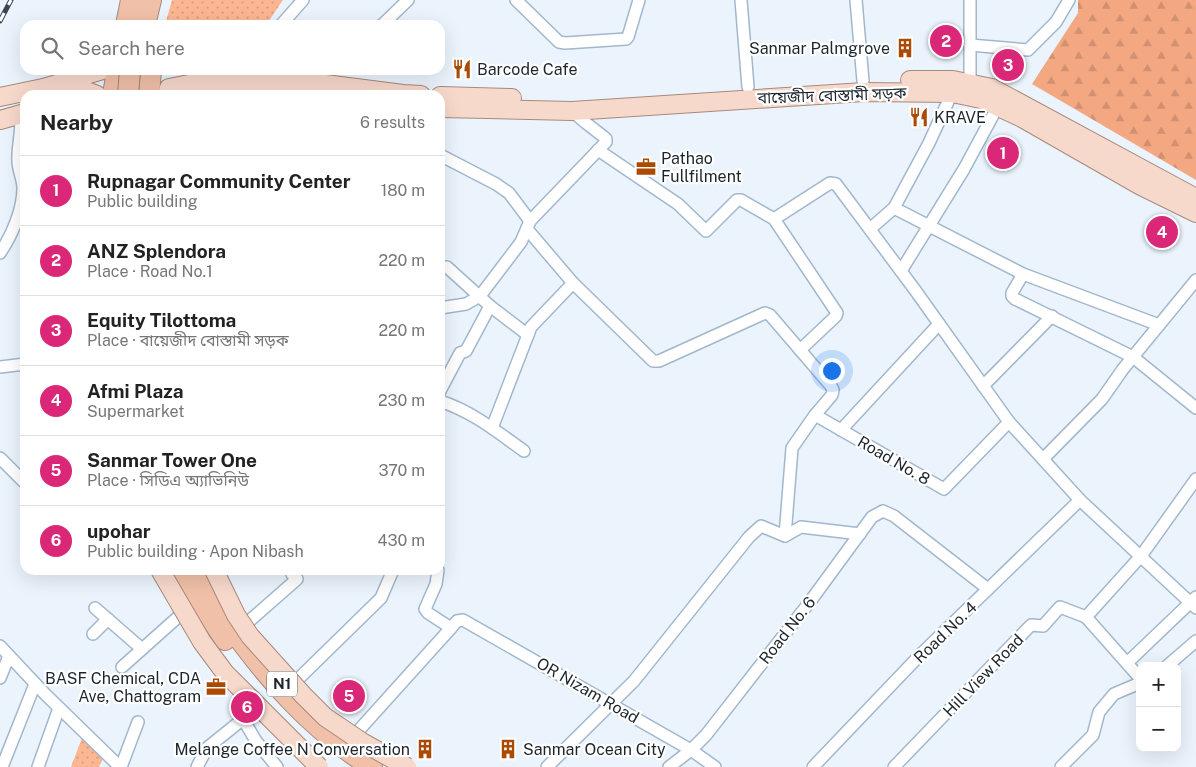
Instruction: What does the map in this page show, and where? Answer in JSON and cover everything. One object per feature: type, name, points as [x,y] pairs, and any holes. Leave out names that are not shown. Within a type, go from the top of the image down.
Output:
[{"type":"highway","points":[[131,20],[139,0]]},
{"type":"highway","points":[[131,20],[151,0]]},
{"type":"highway","points":[[158,20],[161,0]]},
{"type":"highway","points":[[114,90],[116,75]]},
{"type":"highway","points":[[128,90],[130,75]]},
{"type":"highway","points":[[139,90],[140,75]]},
{"type":"highway","points":[[149,90],[151,75]]},
{"type":"highway","name":"N1","points":[[168,575],[203,638],[249,695],[295,738],[312,763],[330,767]]},
{"type":"highway","points":[[183,575],[235,656],[311,736],[348,767]]},
{"type":"highway","points":[[196,575],[250,655],[286,698],[324,732],[372,767]]},
{"type":"highway","name":"N1","points":[[203,575],[238,631],[287,689],[349,741],[395,767]]},
{"type":"main road","points":[[33,90],[86,75]]},
{"type":"main road","points":[[124,90],[143,75]]},
{"type":"main road","points":[[230,75],[277,90]]},
{"type":"main road","points":[[168,90],[169,88],[199,82],[215,83],[244,80],[358,90]]},
{"type":"main road","name":"বায়েজীদ বোস্তামী সড়ক","points":[[445,96],[600,98],[863,80],[953,80],[964,91],[1022,118],[1141,186],[1196,213]]},
{"type":"main road","points":[[56,90],[75,87],[83,90]]},
{"type":"main road","name":"বায়েজীদ বোস্তামী সড়ক","points":[[445,108],[572,110],[864,92],[964,91],[992,88],[1014,98],[1196,198]]},
{"type":"main road","points":[[0,97],[20,93]]},
{"type":"main road","points":[[0,101],[20,96]]},
{"type":"main road","points":[[0,115],[20,112]]},
{"type":"main road","points":[[0,120],[20,113]]},
{"type":"main road","points":[[163,575],[202,642],[225,673],[312,763]]},
{"type":"main road","points":[[216,575],[236,615],[250,636],[303,695],[326,716],[362,742],[407,767]]},
{"type":"street","points":[[285,20],[303,0]]},
{"type":"street","points":[[387,20],[408,0]]},
{"type":"street","points":[[516,0],[560,42],[565,43],[626,39],[639,0]]},
{"type":"street","points":[[741,0],[748,88]]},
{"type":"street","points":[[856,0],[863,80]]},
{"type":"street","points":[[870,229],[894,208],[929,143],[964,91],[970,46],[970,0]]},
{"type":"street","points":[[970,46],[1028,50],[1056,22],[1069,0]]},
{"type":"street","points":[[901,272],[964,169],[998,106]]},
{"type":"street","points":[[445,306],[452,307],[466,304],[480,296],[521,242],[528,225],[606,142],[572,110]]},
{"type":"street","points":[[20,142],[18,161],[20,172]]},
{"type":"street","points":[[598,150],[678,204],[706,231],[738,200],[774,219],[837,313],[800,350]]},
{"type":"street","points":[[445,158],[496,184],[509,193],[528,225],[573,283],[656,362],[765,313],[770,315],[833,390],[792,448],[785,536]]},
{"type":"street","points":[[774,219],[833,182],[836,184],[1009,422],[1080,500],[1194,602],[1126,663]]},
{"type":"street","points":[[894,208],[1023,274],[1159,325]]},
{"type":"street","points":[[0,253],[20,212]]},
{"type":"street","points":[[445,267],[490,306],[528,335]]},
{"type":"street","points":[[1023,274],[1012,296],[1014,299],[1133,357],[1196,408]]},
{"type":"street","points":[[1042,459],[1102,399],[1133,357],[1196,280]]},
{"type":"street","points":[[492,428],[531,327],[573,283]]},
{"type":"street","points":[[445,382],[460,353],[466,351],[490,306]]},
{"type":"street","points":[[983,386],[1052,316]]},
{"type":"street","points":[[841,430],[939,324]]},
{"type":"street","points":[[0,367],[20,365]]},
{"type":"street","points":[[445,403],[460,408],[524,451]]},
{"type":"street","name":"Road No. 8","points":[[815,415],[944,489],[1009,422]]},
{"type":"street","points":[[0,458],[20,474]]},
{"type":"street","points":[[1136,674],[1086,617],[1142,556],[1196,479]]},
{"type":"street","name":"Road No. 4","points":[[813,767],[920,655],[1080,500]]},
{"type":"street","name":"Road No. 6","points":[[669,767],[691,750],[706,735],[872,517],[883,512],[894,516],[988,589]]},
{"type":"street","points":[[547,767],[634,681],[757,529],[761,526],[766,527],[785,536]]},
{"type":"street","points":[[785,536],[801,527],[860,534]]},
{"type":"street","points":[[238,631],[297,579],[293,575]]},
{"type":"street","points":[[287,689],[381,598],[390,575]]},
{"type":"street","name":"OR Nizam Road","points":[[437,575],[436,584],[425,610],[428,613],[454,624],[463,620],[612,703],[691,750],[715,767]]},
{"type":"street","name":"Hill View Road","points":[[900,765],[1031,625],[1043,626],[1060,607],[1086,617]]},
{"type":"street","points":[[95,608],[142,649]]},
{"type":"street","points":[[122,667],[187,609]]},
{"type":"street","points":[[93,634],[108,620]]},
{"type":"street","points":[[349,741],[454,624]]},
{"type":"street","points":[[1172,662],[1195,645]]},
{"type":"street","points":[[0,646],[35,684],[120,767],[138,722]]},
{"type":"street","points":[[0,678],[9,656]]},
{"type":"street","points":[[2,767],[35,684]]},
{"type":"street","points":[[1061,767],[1093,734],[1099,712],[1114,694],[1136,685]]},
{"type":"street","points":[[197,767],[207,748],[243,719],[245,713],[258,702]]},
{"type":"street","points":[[38,767],[59,708]]},
{"type":"street","points":[[243,719],[256,741],[277,767]]},
{"type":"street","points":[[104,767],[108,755]]},
{"type":"shaded area","points":[[172,0],[283,0],[269,20],[166,20]]},
{"type":"shaded area","points":[[82,738],[104,757],[99,767],[71,767]]},
{"type":"green space","points":[[1078,0],[1196,0],[1196,180],[1032,84],[1078,13]]},
{"type":"railway","points":[[0,21],[11,0]]},
{"type":"place","name":"ANZ Splendora","points":[[946,41]]},
{"type":"place","name":"Sanmar Palmgrove","points":[[905,48]]},
{"type":"place","name":"Equity Tilottoma","points":[[1008,65]]},
{"type":"place","name":"Barcode Cafe","points":[[462,69]]},
{"type":"place","name":"KRAVE","points":[[919,117]]},
{"type":"place","name":"Rupnagar Community Center","points":[[1003,153]]},
{"type":"place","name":"Pathao Fullfilment","points":[[646,167]]},
{"type":"place","name":"Afmi Plaza","points":[[1162,232]]},
{"type":"place","name":"BASF Chemical, CDA Ave, Chattogram","points":[[216,687]]},
{"type":"place","name":"Sanmar Tower One","points":[[349,696]]},
{"type":"place","name":"upohar","points":[[247,707]]},
{"type":"place","name":"Melange Coffee N Conversation","points":[[425,749]]},
{"type":"place","name":"Sanmar Ocean City","points":[[508,749]]}]
